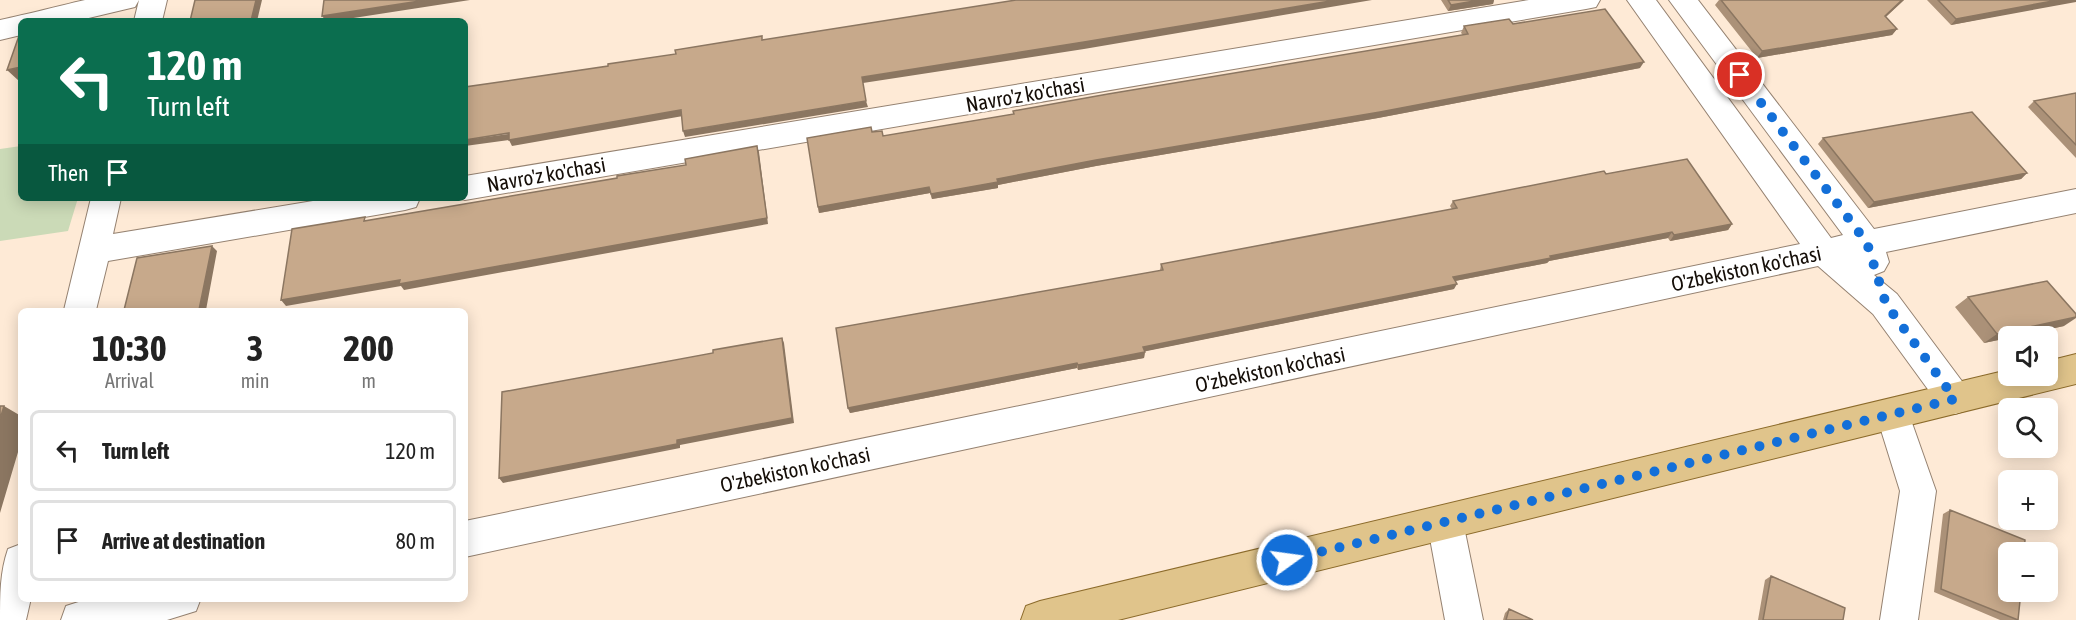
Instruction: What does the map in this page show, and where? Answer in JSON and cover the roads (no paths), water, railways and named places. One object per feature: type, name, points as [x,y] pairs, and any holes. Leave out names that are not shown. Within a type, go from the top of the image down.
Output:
[{"type":"main road","points":[[1040,620],[2076,369]]},
{"type":"street","points":[[49,18],[125,0]]},
{"type":"street","points":[[149,18],[153,0]]},
{"type":"street","name":"Navro'z ko'chasi","points":[[468,187],[1586,0]]},
{"type":"street","points":[[1641,0],[1824,252],[1886,304],[1955,399]]},
{"type":"street","points":[[1683,0],[1867,243],[1886,304]]},
{"type":"street","points":[[0,30],[18,26]]},
{"type":"street","points":[[80,308],[105,201]]},
{"type":"street","points":[[94,250],[387,201]]},
{"type":"street","name":"O'zbekiston ko'chasi","points":[[468,538],[1824,252],[2076,201]]},
{"type":"street","points":[[1893,414],[1918,491],[1899,620]]},
{"type":"street","points":[[1445,522],[1464,620]]},
{"type":"street","points":[[8,620],[18,575]]},
{"type":"street","points":[[82,620],[164,602]]}]
